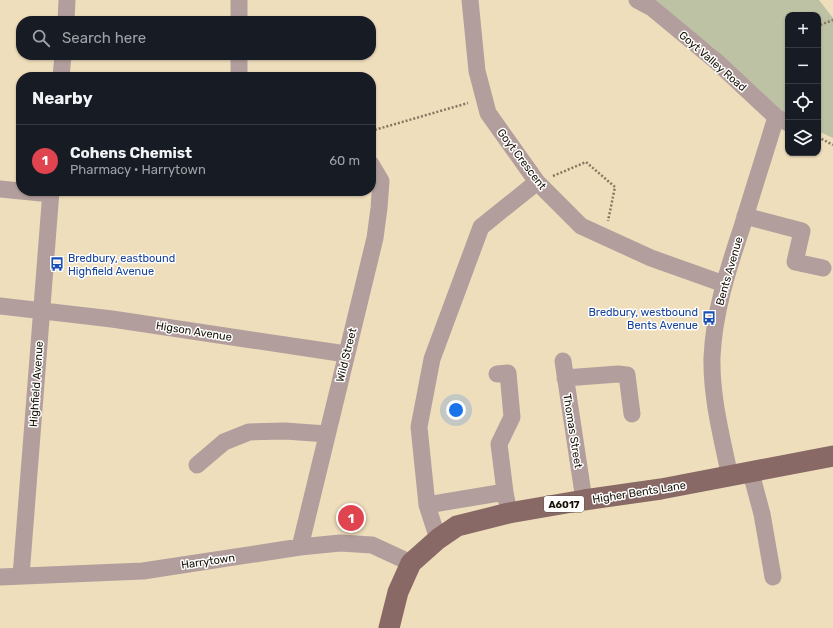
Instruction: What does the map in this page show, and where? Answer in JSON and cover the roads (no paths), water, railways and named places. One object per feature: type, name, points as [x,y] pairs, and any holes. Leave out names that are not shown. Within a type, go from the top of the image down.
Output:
[{"type":"main road","name":"Higher Bents Lane","points":[[411,564],[438,539],[457,526],[509,513],[730,477],[833,456]]},
{"type":"main road","name":"A6017","points":[[389,628],[398,592],[411,564]]},
{"type":"street","points":[[66,16],[68,0]]},
{"type":"street","points":[[239,0],[239,16]]},
{"type":"street","name":"Goyt Crescent","points":[[470,0],[477,71],[488,113],[537,182],[581,226],[651,258],[724,284]]},
{"type":"street","name":"Goyt Valley Road","points":[[637,0],[652,8],[716,61],[782,120]]},
{"type":"street","points":[[61,72],[63,60]]},
{"type":"street","points":[[239,60],[239,72]]},
{"type":"street","name":"Bents Avenue","points":[[730,477],[717,408],[712,357],[716,322],[724,284],[745,216],[782,120]]},
{"type":"street","name":"Wild Street","points":[[300,547],[375,238],[379,208],[380,181],[376,173]]},
{"type":"street","points":[[438,539],[427,505],[419,427],[432,360],[481,227],[537,182]]},
{"type":"street","points":[[0,189],[16,190]]},
{"type":"street","name":"Highfield Avenue","points":[[21,576],[51,196]]},
{"type":"street","points":[[745,216],[802,231],[795,262],[824,268]]},
{"type":"street","name":"Higson Avenue","points":[[0,306],[112,319],[346,354]]},
{"type":"street","name":"Thomas Street","points":[[584,500],[564,369],[627,375],[632,414]]},
{"type":"street","points":[[497,374],[508,373],[512,417],[499,444],[509,513]]},
{"type":"street","points":[[197,465],[224,442],[249,432],[285,431],[327,434]]},
{"type":"street","points":[[751,473],[762,514],[773,577]]},
{"type":"street","points":[[427,505],[505,492]]},
{"type":"street","name":"Harrytown","points":[[0,577],[143,571],[300,547],[340,543],[372,545],[411,564]]},
{"type":"place","name":"Bredbury, eastbound Highfield Avenue","points":[[57,264]]},
{"type":"place","name":"Bredbury, westbound Bents Avenue","points":[[709,318]]},
{"type":"place","name":"Cohens Chemist","points":[[351,518]]}]
